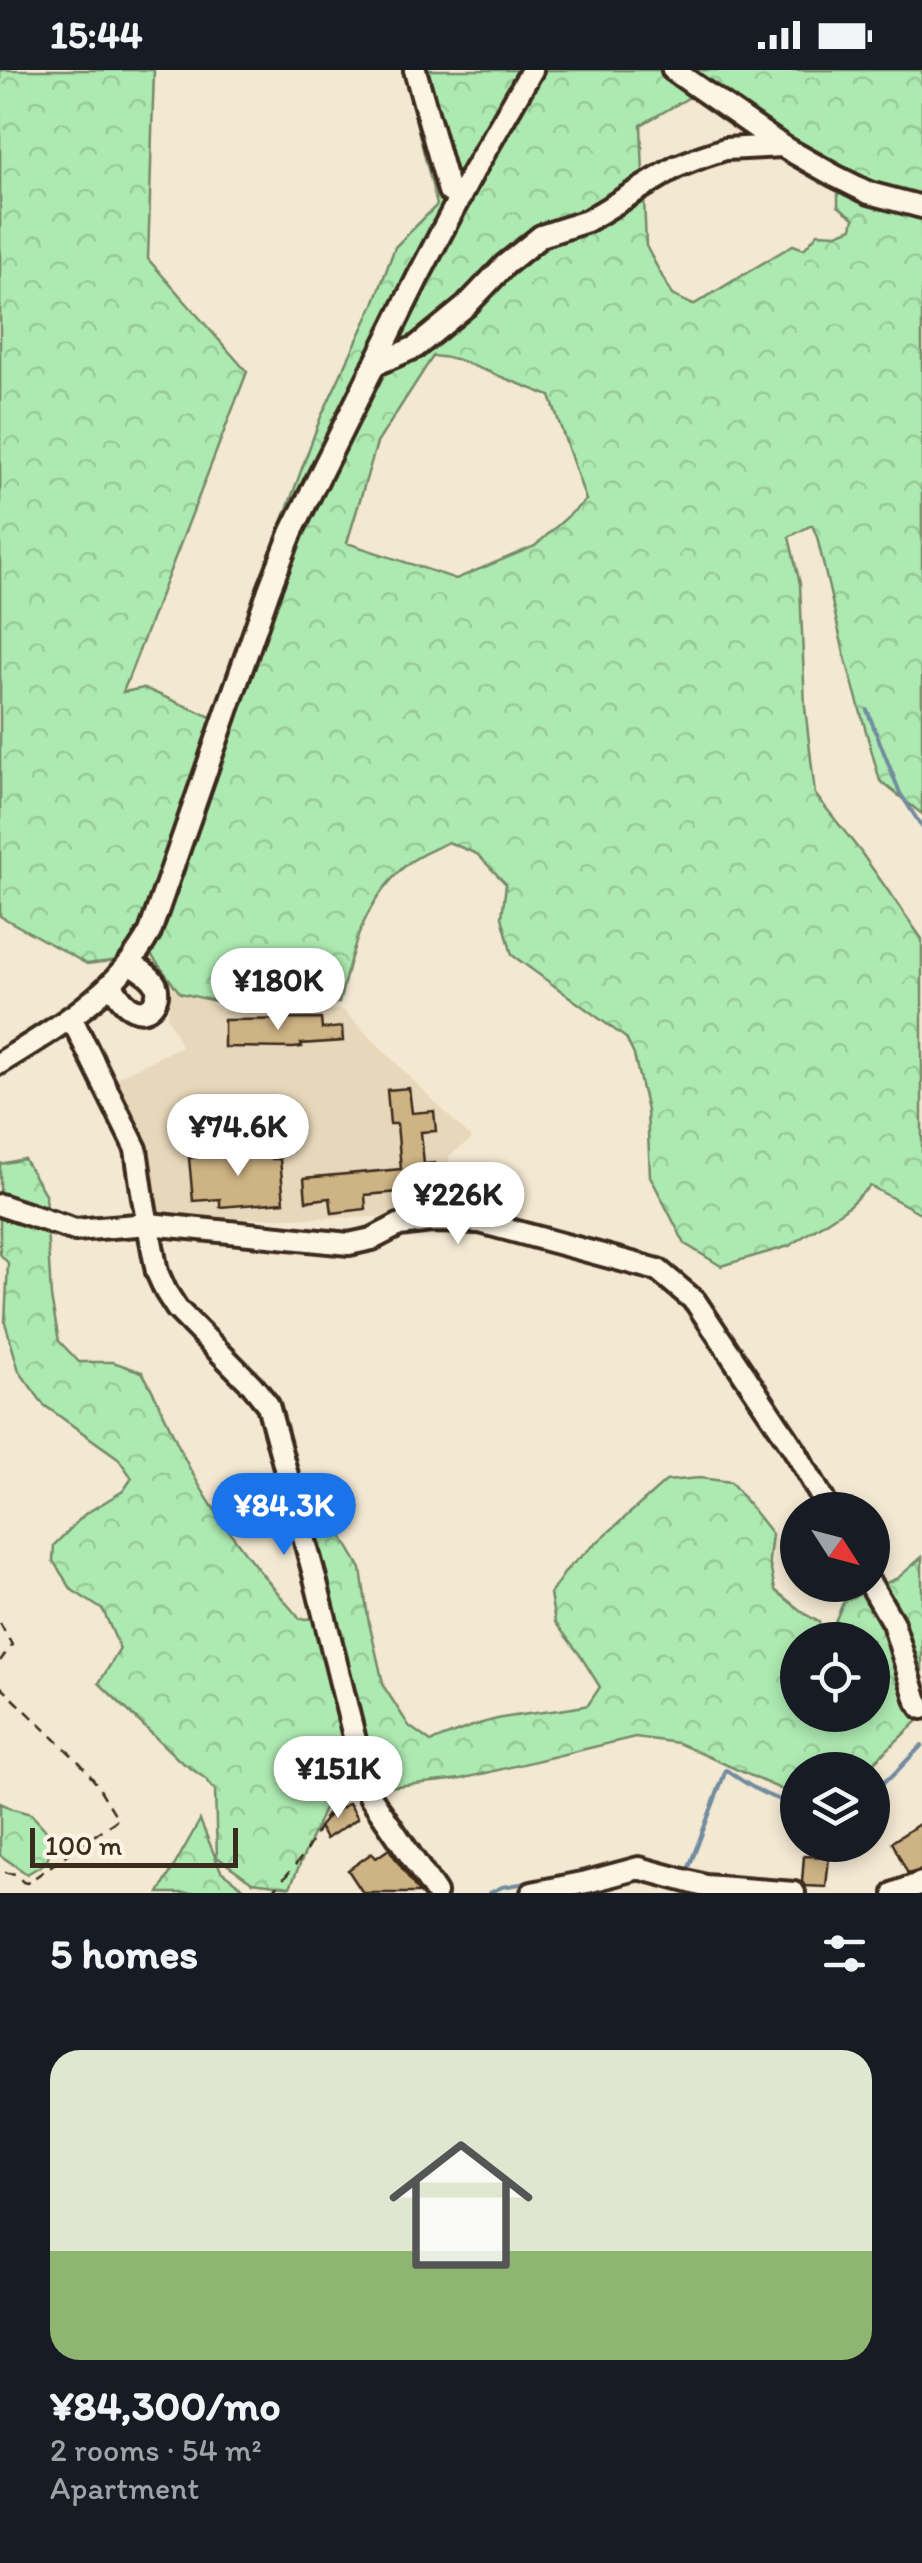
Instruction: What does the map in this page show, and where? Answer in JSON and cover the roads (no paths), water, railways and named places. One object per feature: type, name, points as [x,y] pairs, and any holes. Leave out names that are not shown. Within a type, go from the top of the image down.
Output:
[{"type":"street","points":[[415,70],[449,191],[460,198]]},
{"type":"street","points":[[0,1063],[72,1019],[112,984],[150,932],[292,531],[460,198],[532,70]]},
{"type":"street","points":[[673,70],[782,146],[869,193],[922,206]]},
{"type":"street","points":[[374,365],[416,346],[466,306],[540,236],[588,221],[676,167],[701,157],[725,149],[782,146]]},
{"type":"street","points":[[112,984],[134,1010],[142,1011],[153,1004],[158,996],[154,981],[130,963]]},
{"type":"street","points":[[72,1019],[136,1149],[157,1272],[166,1292],[177,1309],[268,1404],[370,1796],[436,1893]]},
{"type":"street","points":[[0,1205],[76,1230],[149,1224],[349,1244],[400,1226],[432,1221],[480,1222],[658,1270],[695,1301],[819,1492]]},
{"type":"street","points":[[881,1602],[893,1623],[922,1708]]},
{"type":"street","points":[[532,1893],[638,1868],[705,1886],[794,1893]]},
{"type":"street","points":[[895,1893],[922,1883]]},
{"type":"waterway","points":[[867,710],[900,793],[922,827]]},
{"type":"waterway","points":[[890,1778],[922,1745]]},
{"type":"waterway","points":[[642,1858],[688,1870],[726,1770],[780,1799]]},
{"type":"waterway","points":[[490,1893],[502,1887],[618,1863]]}]
